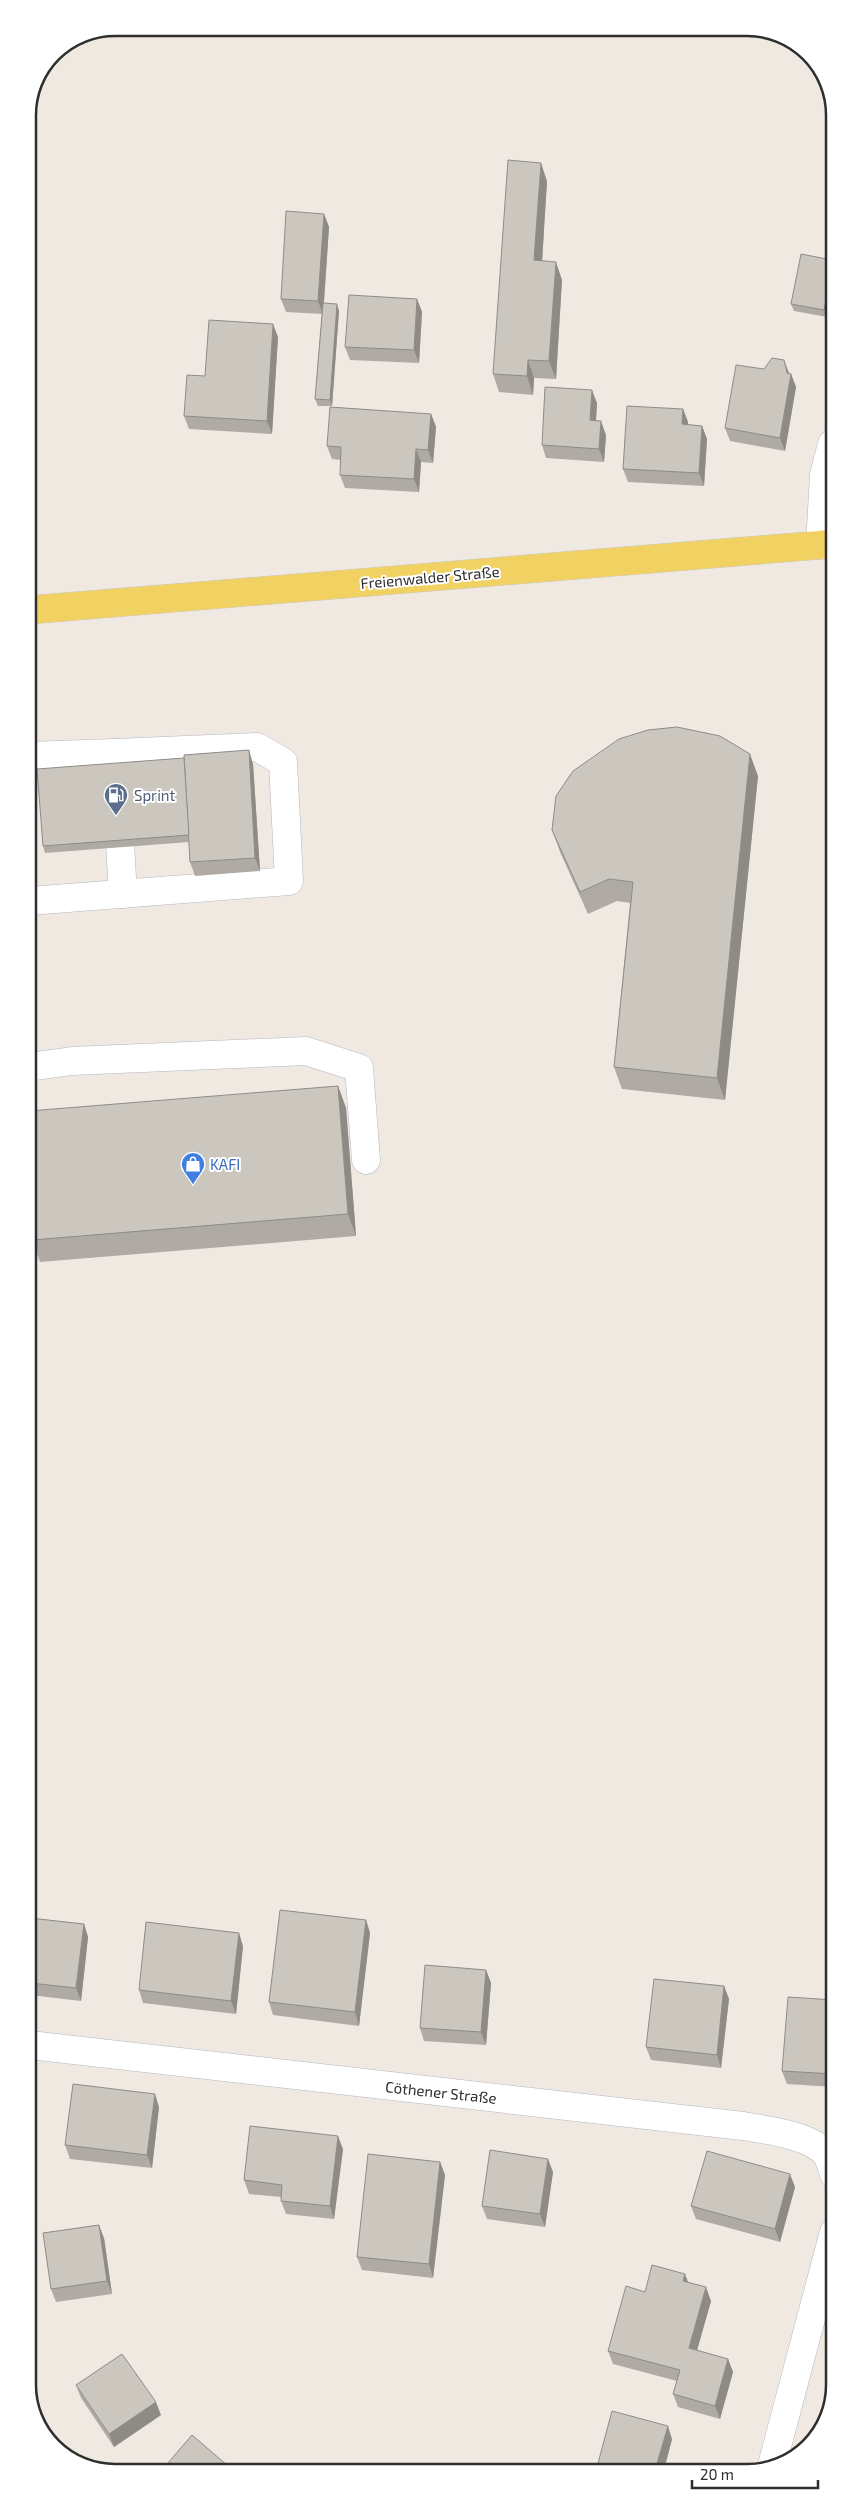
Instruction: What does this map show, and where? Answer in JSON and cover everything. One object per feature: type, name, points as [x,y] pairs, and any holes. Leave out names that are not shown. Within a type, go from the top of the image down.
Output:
[{"type":"main road","name":"Freienwalder Straße","points":[[36,609],[826,544]]},
{"type":"street","points":[[826,467],[824,475],[826,544]]},
{"type":"street","points":[[36,756],[257,747],[283,762],[289,881],[36,900]]},
{"type":"street","points":[[114,753],[123,894]]},
{"type":"street","points":[[36,1066],[72,1061],[306,1051],[359,1068],[366,1160]]},
{"type":"street","name":"Cöthener Straße","points":[[36,2046],[742,2126],[784,2134],[811,2143],[826,2155]]},
{"type":"street","points":[[774,2459],[826,2262]]},
{"type":"building","points":[[508,160],[541,163],[534,260],[556,262],[549,361],[528,360],[527,376],[493,374]]},
{"type":"building","points":[[286,211],[324,214],[318,301],[281,299]]},
{"type":"building","points":[[801,254],[826,259],[826,300],[824,310],[791,304]]},
{"type":"building","points":[[349,295],[417,299],[414,350],[345,347]]},
{"type":"building","points":[[323,303],[337,304],[330,400],[315,399]]},
{"type":"building","points":[[209,320],[273,324],[267,421],[184,416],[187,375],[205,376]]},
{"type":"building","points":[[772,358],[784,360],[787,373],[791,374],[780,438],[725,428],[736,365],[764,369]]},
{"type":"building","points":[[545,387],[592,390],[590,420],[601,421],[599,449],[542,445]]},
{"type":"building","points":[[627,406],[683,409],[682,424],[702,426],[699,473],[623,469]]},
{"type":"building","points":[[330,407],[431,414],[428,450],[416,449],[414,479],[340,475],[341,447],[327,446]]},
{"type":"building","points":[[677,727],[720,736],[750,754],[717,1078],[614,1067],[633,882],[609,879],[580,892],[552,830],[556,796],[573,771],[619,739],[648,730]]},
{"type":"building","points":[[249,750],[255,858],[190,862],[184,755]]},
{"type":"building","points":[[184,758],[189,835],[43,846],[37,769]]},
{"type":"building","name":"KAFI","points":[[338,1086],[348,1214],[36,1240],[36,1110]]},
{"type":"building","points":[[280,1910],[366,1920],[355,2012],[269,2002]]},
{"type":"building","points":[[36,1919],[84,1924],[76,1988],[36,1984]]},
{"type":"building","points":[[146,1922],[239,1933],[231,2001],[139,1990]]},
{"type":"building","points":[[425,1965],[486,1970],[481,2032],[420,2028]]},
{"type":"building","points":[[654,1979],[724,1986],[717,2055],[646,2047]]},
{"type":"building","points":[[788,1997],[826,1999],[826,2074],[782,2071]]},
{"type":"building","points":[[73,2084],[155,2094],[147,2155],[65,2145]]},
{"type":"building","points":[[250,2126],[338,2136],[330,2206],[281,2201],[282,2185],[244,2180]]},
{"type":"building","points":[[490,2150],[548,2159],[540,2214],[482,2206]]},
{"type":"building","points":[[707,2151],[790,2174],[775,2229],[691,2206]]},
{"type":"building","points":[[368,2154],[440,2162],[429,2264],[357,2257]]},
{"type":"building","points":[[99,2225],[107,2281],[51,2289],[43,2233]]},
{"type":"building","points":[[652,2265],[685,2274],[683,2281],[706,2287],[689,2348],[728,2359],[715,2406],[673,2394],[680,2370],[608,2351],[626,2286],[645,2292]]},
{"type":"building","points":[[122,2354],[156,2402],[109,2434],[76,2385]]},
{"type":"building","points":[[612,2411],[668,2426],[657,2464],[598,2464]]},
{"type":"building","points":[[192,2435],[226,2464],[167,2464]]},
{"type":"place","name":"Sprint","points":[[116,816]]},
{"type":"place","name":"KAFI","points":[[193,1185]]}]
